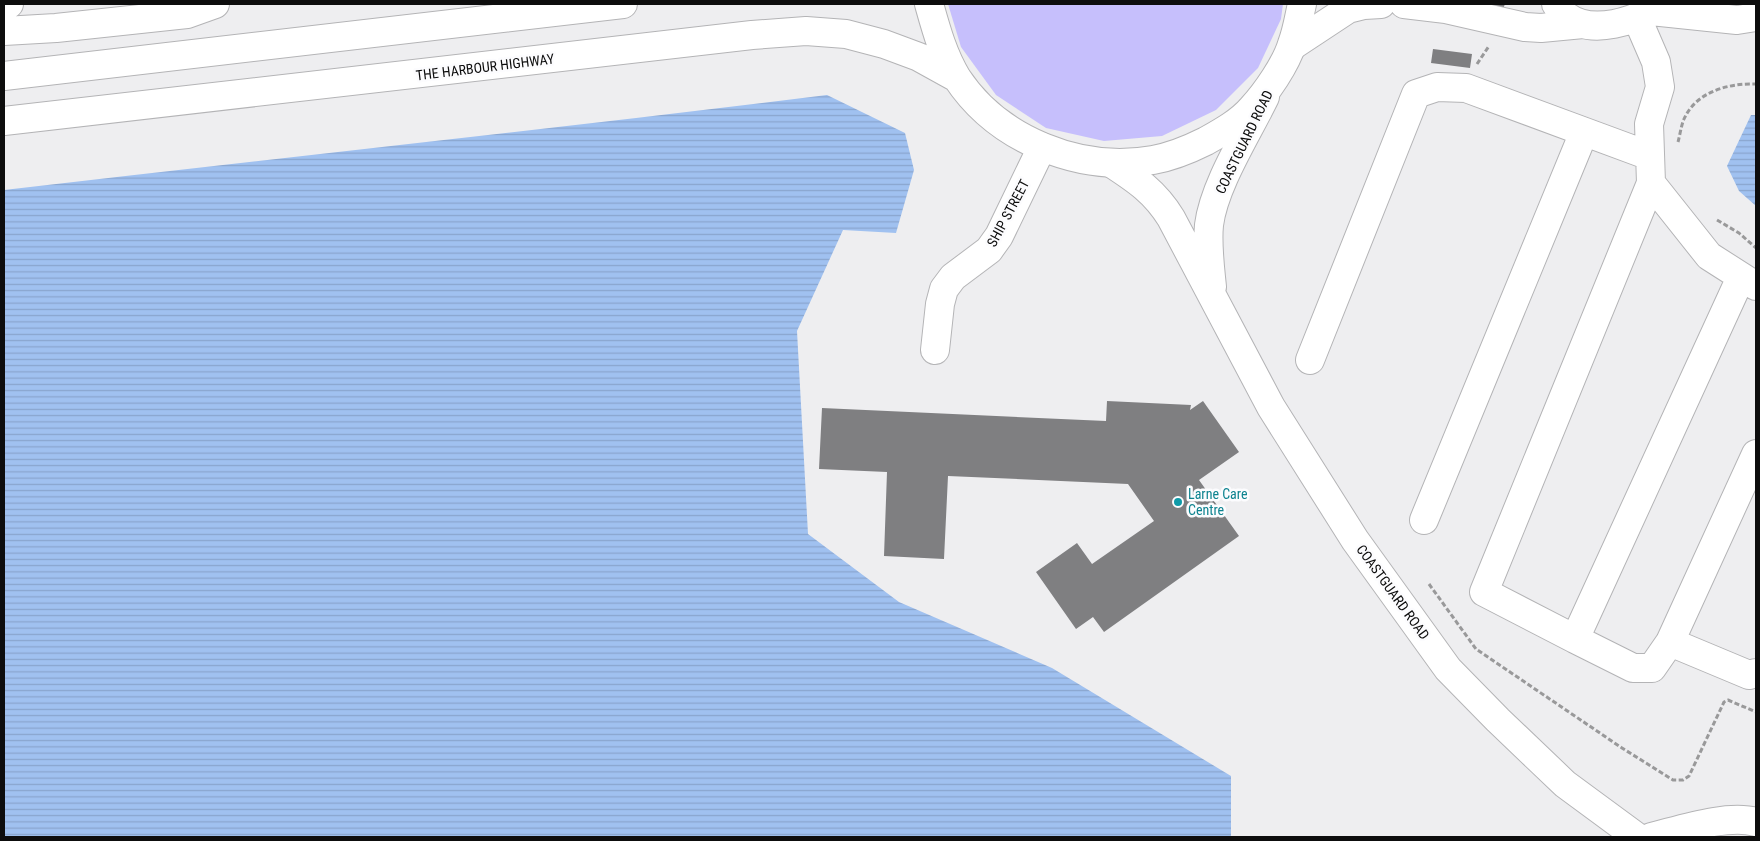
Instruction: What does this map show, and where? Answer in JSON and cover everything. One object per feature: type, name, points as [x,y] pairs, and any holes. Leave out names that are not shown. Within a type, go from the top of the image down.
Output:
[{"type":"main road","points":[[4,4],[9,4]]},
{"type":"main road","points":[[4,30],[56,28],[188,14],[215,4]]},
{"type":"main road","points":[[4,76],[623,4]]},
{"type":"main road","points":[[929,4],[939,41],[957,78],[981,106],[1011,130],[1042,147],[1074,158],[1111,163],[1153,160],[1192,148],[1224,131],[1251,109],[1274,78],[1292,46],[1302,4]]},
{"type":"main road","points":[[1292,46],[1348,9],[1364,5],[1381,4]]},
{"type":"main road","points":[[1404,4],[1446,9],[1525,27],[1541,28],[1583,24],[1601,25],[1650,11],[1737,20],[1756,17]]},
{"type":"main road","points":[[1556,4],[1565,16],[1583,24]]},
{"type":"main road","points":[[1650,11],[1660,88],[1649,124],[1651,183],[1484,592],[1632,668],[1652,668],[1670,642],[1756,454]]},
{"type":"main road","name":"THE HARBOUR HIGHWAY","points":[[4,121],[742,36],[806,31],[846,34],[884,44],[919,57],[957,78]]},
{"type":"main road","name":"COASTGUARD ROAD","points":[[1212,296],[1209,226],[1213,208],[1224,179],[1274,78]]},
{"type":"main road","points":[[1310,360],[1416,94],[1437,87],[1466,88],[1650,156]]},
{"type":"main road","points":[[1424,520],[1584,132]]},
{"type":"main road","name":"SHIP STREET","points":[[936,350],[940,304],[944,289],[953,277],[988,250],[999,236],[1042,147]]},
{"type":"main road","name":"COASTGUARD ROAD","points":[[1111,163],[1142,183],[1161,202],[1271,407],[1356,540],[1448,669],[1565,784],[1637,837]]},
{"type":"main road","points":[[1575,639],[1748,281],[1709,256],[1651,183]]},
{"type":"main road","points":[[1670,642],[1749,675],[1756,674]]},
{"type":"main road","points":[[1651,837],[1704,824],[1746,819],[1756,822]]},
{"type":"path","points":[[1677,151],[1683,120],[1694,103],[1709,93],[1729,86],[1756,84]]},
{"type":"path","points":[[1714,219],[1740,233],[1756,248]]},
{"type":"path","points":[[1429,584],[1476,649],[1673,780],[1683,780],[1689,776],[1724,702],[1728,700],[1756,712]]},
{"type":"shaded area","points":[[948,4],[1283,4],[1281,19],[1258,68],[1216,110],[1162,136],[1104,141],[1046,128],[996,95],[961,47]]},
{"type":"water","points":[[827,95],[905,133],[914,170],[896,233],[843,230],[797,331],[808,534],[899,602],[1052,668],[1231,776],[1231,837],[4,837],[4,190]]},
{"type":"water","points":[[1751,115],[1756,115],[1756,206],[1739,191],[1727,166]]},
{"type":"building","points":[[1484,4],[1505,4],[1503,9]]},
{"type":"building","points":[[1433,49],[1472,54],[1470,68],[1431,63]]},
{"type":"building","name":"Larne Care Centre","points":[[1107,401],[1191,405],[1190,410],[1203,401],[1239,452],[1199,480],[1239,536],[1104,632],[1093,617],[1076,629],[1036,572],[1077,543],[1092,564],[1154,521],[1128,484],[948,476],[944,559],[884,556],[887,472],[819,469],[822,408],[1106,421]]},
{"type":"place","name":"Larne Care Centre","points":[[1178,502]]}]
